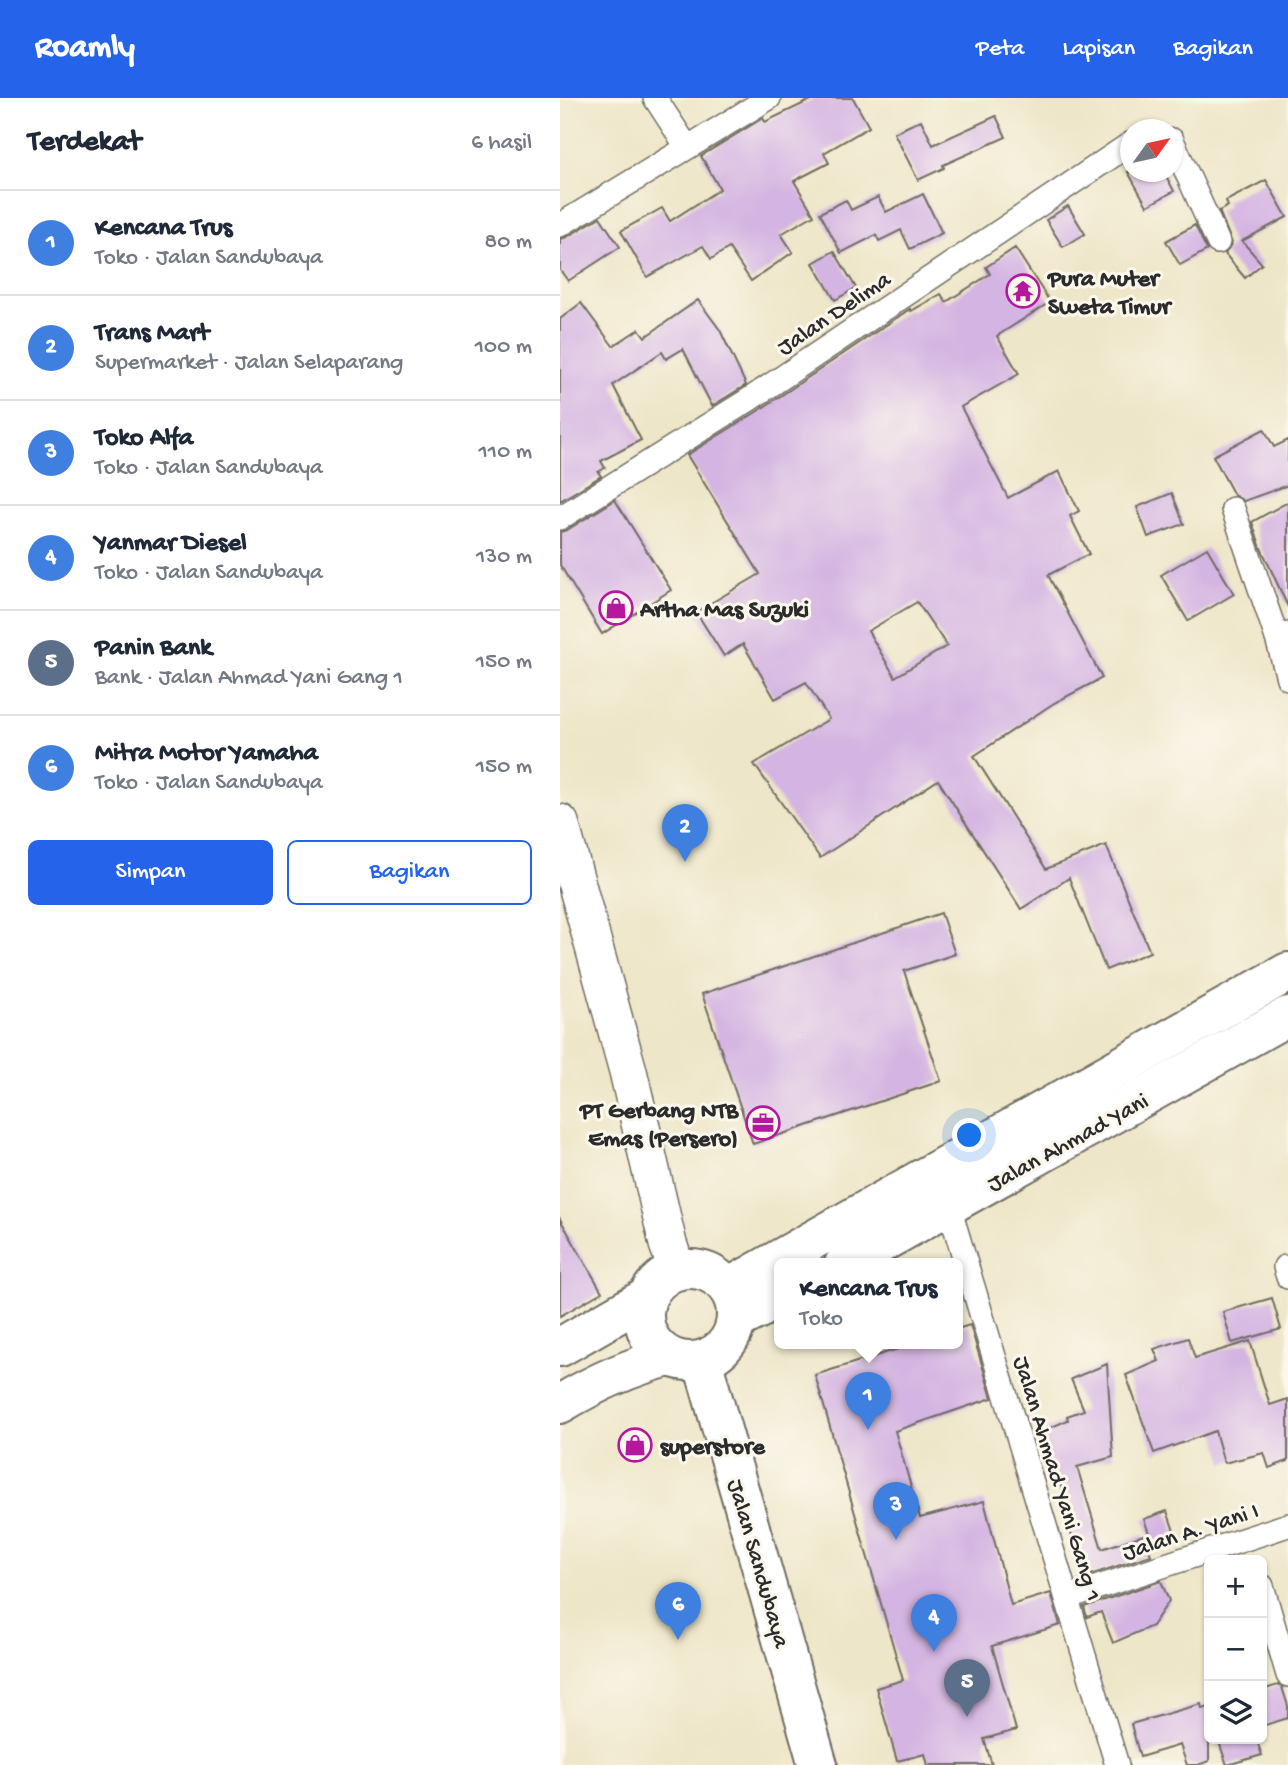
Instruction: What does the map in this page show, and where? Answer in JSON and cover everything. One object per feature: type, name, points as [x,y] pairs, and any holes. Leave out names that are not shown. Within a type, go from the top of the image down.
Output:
[{"type":"highway","points":[[809,1258],[1288,972]]},
{"type":"highway","name":"Jalan Ahmad Yani","points":[[856,1258],[1288,1016]]},
{"type":"highway","points":[[560,1404],[600,1381],[642,1364],[712,1356],[729,1341],[732,1304],[718,1278],[706,1271],[692,1268],[677,1270],[654,1285],[647,1297],[643,1316],[653,1344],[685,1359]]},
{"type":"highway","points":[[732,1304],[774,1279]]},
{"type":"highway","points":[[560,1347],[647,1297]]},
{"type":"highway","points":[[732,1304],[774,1300]]},
{"type":"highway","name":"Jalan Sandubaya","points":[[685,1359],[818,1765]]},
{"type":"main road","points":[[560,823],[628,1071],[668,1244],[677,1270]]},
{"type":"street","points":[[655,98],[687,147]]},
{"type":"street","points":[[560,225],[769,98]]},
{"type":"street","name":"Jalan Delima","points":[[560,518],[750,399],[1120,151]]},
{"type":"street","points":[[1183,163],[1218,242]]},
{"type":"street","points":[[1233,509],[1282,636],[1288,678]]},
{"type":"street","name":"Jalan Ahmad Yani Gang 1","points":[[950,1207],[1116,1765]]},
{"type":"street","name":"Jalan A. Yani I","points":[[1068,1597],[1251,1550],[1288,1525]]},
{"type":"street","points":[[1267,1603],[1288,1675]]},
{"type":"building","points":[[815,98],[853,98],[869,127],[824,153],[829,163],[794,181],[814,215],[781,234],[793,252],[751,281],[729,248],[711,259],[703,246],[647,277],[621,231],[662,208],[670,221],[720,189],[701,156],[763,118],[765,122]]},
{"type":"building","points":[[996,116],[1006,137],[943,165],[944,168],[918,180],[894,133],[921,120],[933,145]]},
{"type":"building","points":[[1266,180],[1287,217],[1242,241],[1262,264],[1245,278],[1225,254],[1232,243],[1219,211],[1228,206],[1226,201]]},
{"type":"building","points":[[1134,182],[1169,182],[1174,191],[1147,206]]},
{"type":"building","points":[[923,194],[942,233],[910,249],[901,230],[879,241],[876,235],[841,253],[820,213],[846,200],[851,210],[878,197],[886,212]]},
{"type":"building","points":[[1068,206],[1085,234],[1063,247],[1046,220]]},
{"type":"building","points":[[600,217],[620,247],[568,281],[560,270],[560,239]]},
{"type":"building","points":[[1195,225],[1207,250],[1180,265],[1166,241]]},
{"type":"building","points":[[1015,248],[1050,302],[997,336],[1019,374],[961,407],[1008,498],[1059,471],[1079,511],[1070,516],[1089,554],[1048,575],[1102,678],[1054,703],[974,756],[1046,869],[1106,845],[1150,952],[1106,970],[1069,878],[1021,909],[938,780],[820,858],[754,764],[829,719],[806,682],[775,699],[743,644],[724,656],[696,612],[760,574],[687,455],[910,309],[911,311],[941,294],[946,302],[990,274],[986,267]],"holes":[[[917,602],[947,646],[895,677],[868,631]]]},
{"type":"building","points":[[834,251],[856,288],[835,300],[813,263]]},
{"type":"building","points":[[698,300],[720,330],[746,385],[712,406],[683,349],[666,359],[662,352],[613,385],[641,440],[601,461],[605,468],[598,472],[601,476],[560,501],[560,319],[581,303],[613,346],[639,329],[645,337]]},
{"type":"building","points":[[1264,429],[1274,447],[1288,440],[1288,485],[1244,501],[1234,495],[1213,456]]},
{"type":"building","points":[[1172,493],[1184,524],[1148,537],[1137,507]]},
{"type":"building","points":[[615,500],[671,590],[602,634],[560,565],[560,532]]},
{"type":"building","points":[[1288,502],[1288,607],[1252,522]]},
{"type":"building","points":[[1207,548],[1234,594],[1188,621],[1161,575]]},
{"type":"building","points":[[941,913],[955,954],[904,971],[941,1081],[753,1144],[702,994]]},
{"type":"building","points":[[560,1219],[602,1292],[560,1316]]},
{"type":"building","points":[[1272,1298],[1281,1329],[1232,1343],[1223,1312]]},
{"type":"building","points":[[970,1325],[992,1398],[895,1431],[920,1518],[984,1501],[1011,1605],[1051,1593],[1060,1625],[992,1646],[1016,1730],[984,1739],[992,1765],[928,1765],[925,1754],[897,1761],[876,1688],[903,1680],[815,1375],[898,1349],[963,1349],[963,1327]]},
{"type":"building","points":[[1188,1338],[1195,1358],[1250,1341],[1270,1405],[1288,1399],[1288,1461],[1269,1468],[1264,1453],[1224,1463],[1215,1431],[1154,1453],[1126,1375],[1159,1361],[1154,1349]]},
{"type":"building","points":[[1107,1364],[1113,1457],[1077,1467],[1102,1549],[1143,1535],[1151,1555],[1084,1577],[1061,1500],[1066,1498],[1038,1433],[1068,1420],[1067,1416],[1084,1410],[1071,1379]]},
{"type":"building","points":[[1167,1511],[1175,1534],[1152,1542],[1144,1519]]},
{"type":"building","points":[[1161,1581],[1169,1601],[1152,1626],[1113,1643],[1101,1612],[1087,1617],[1084,1607]]},
{"type":"building","points":[[1278,1685],[1282,1687],[1288,1706],[1288,1718],[1267,1724],[1267,1688]]},
{"type":"building","points":[[1201,1704],[1204,1708],[1204,1744],[1209,1744],[1209,1761],[1187,1765],[1180,1745],[1140,1757],[1131,1724]]},
{"type":"building","points":[[1220,1744],[1258,1744],[1262,1755],[1227,1765]]},
{"type":"place","name":"Pura Muter Sweta Timur","points":[[1023,291]]},
{"type":"place","name":"Artha Mas Suzuki","points":[[616,608]]},
{"type":"place","name":"Trans Mart","points":[[685,862]]},
{"type":"place","name":"PT Gerbang NTB Emas (Persero)","points":[[763,1123]]},
{"type":"place","name":"Kencana Trus","points":[[868,1430]]},
{"type":"place","name":"superstore","points":[[635,1445]]},
{"type":"place","name":"Toko Alfa","points":[[896,1540]]},
{"type":"place","name":"Mitra Motor Yamaha","points":[[678,1640]]},
{"type":"place","name":"Yanmar Diesel","points":[[934,1652]]},
{"type":"place","name":"Panin Bank","points":[[967,1717]]}]
